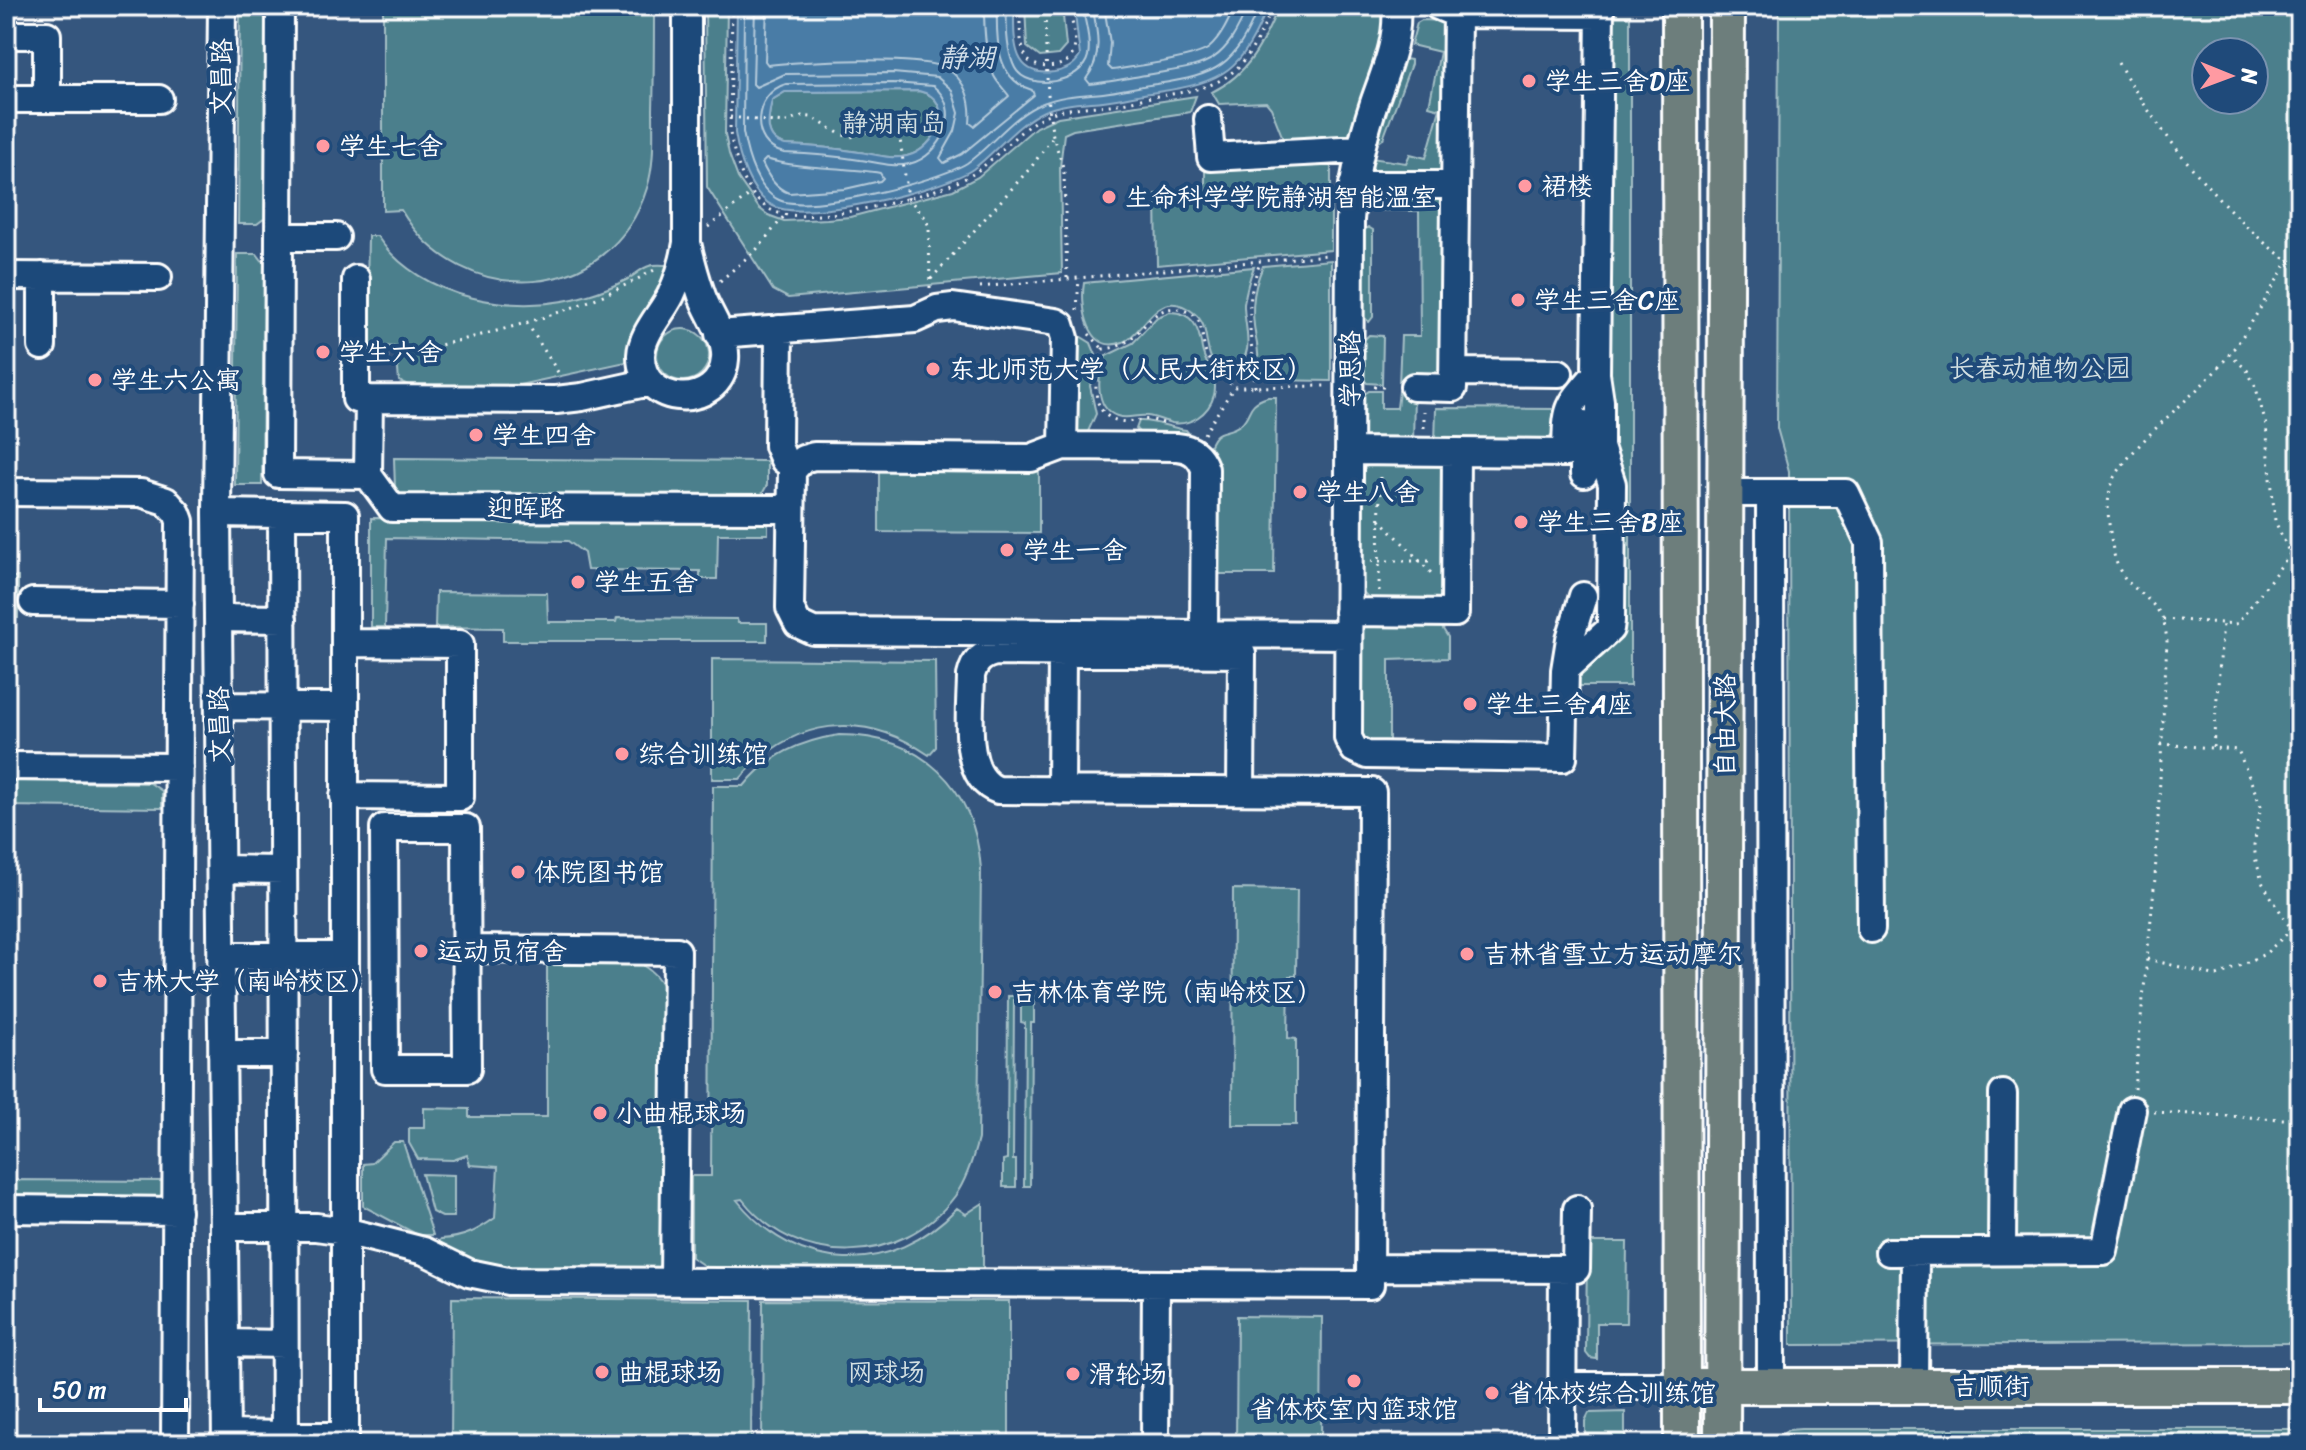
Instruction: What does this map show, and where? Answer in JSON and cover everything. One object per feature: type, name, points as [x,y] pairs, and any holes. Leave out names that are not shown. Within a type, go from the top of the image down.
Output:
[{"type":"main road","name":"自由大路","points":[[1680,6],[1682,1444]]},
{"type":"main road","name":"自由大路","points":[[1722,1444],[1727,6]]},
{"type":"main road","name":"吉顺街","points":[[1682,1386],[2300,1386]]},
{"type":"street","name":"文昌路","points":[[222,6],[217,513],[226,1439]]},
{"type":"street","points":[[280,6],[278,474],[368,475],[369,399]]},
{"type":"street","points":[[687,6],[687,243],[678,279],[643,343],[642,363],[650,382],[676,397],[696,396],[713,386],[723,368],[725,348],[702,296],[687,243]]},
{"type":"street","name":"学思路","points":[[1396,6],[1397,29],[1391,57],[1360,149],[1353,185],[1348,738],[1354,749],[1367,755],[1563,758],[1565,670]]},
{"type":"street","points":[[1412,387],[1453,388],[1455,185],[1447,10],[1600,11],[1596,374],[1600,401],[1600,447],[1612,484],[1611,621],[1610,629],[1565,670]]},
{"type":"street","points":[[6,35],[47,35],[47,99]]},
{"type":"street","points":[[6,99],[159,99]]},
{"type":"street","points":[[1208,119],[1211,157],[1360,149]]},
{"type":"street","points":[[1353,185],[1455,185]]},
{"type":"street","points":[[279,237],[336,237]]},
{"type":"street","points":[[6,276],[158,277]]},
{"type":"street","points":[[42,276],[42,346]]},
{"type":"street","points":[[356,279],[356,399],[574,398],[650,382]]},
{"type":"street","points":[[719,334],[915,319],[937,309],[953,307],[1061,325],[1065,338],[1063,446]]},
{"type":"street","points":[[779,329],[778,446],[784,460],[795,466]]},
{"type":"street","points":[[1453,372],[1559,373]]},
{"type":"street","points":[[1349,451],[1566,453],[1566,414],[1570,404],[1596,374]]},
{"type":"street","points":[[1584,474],[1584,406],[1596,374]]},
{"type":"street","points":[[1204,634],[1206,477],[1197,455],[1177,447],[1063,446],[1031,458],[814,456],[803,459],[795,466],[791,477],[790,608],[798,624],[805,629],[829,632],[1204,634],[1348,623],[1379,612],[1455,613],[1456,452]]},
{"type":"street","name":"迎晖路","points":[[368,475],[392,508],[791,509]]},
{"type":"street","points":[[6,492],[141,493],[166,501],[180,521],[175,1444]]},
{"type":"street","points":[[1726,493],[1846,493],[1869,542],[1871,929]]},
{"type":"street","points":[[1770,493],[1771,1386]]},
{"type":"street","points":[[217,513],[345,515],[345,1440],[226,1439]]},
{"type":"street","points":[[282,514],[285,1440]]},
{"type":"street","points":[[1565,670],[1570,639],[1583,596]]},
{"type":"street","points":[[33,602],[180,604]]},
{"type":"street","points":[[218,618],[283,619]]},
{"type":"street","points":[[344,796],[460,797],[460,644],[345,643]]},
{"type":"street","points":[[224,1227],[316,1227],[345,1231],[424,1251],[469,1273],[508,1281],[1370,1285],[1372,792],[1061,791],[992,789],[973,761],[971,676],[978,660],[997,652],[1242,654],[1241,791]]},
{"type":"street","points":[[1061,791],[1062,653]]},
{"type":"street","points":[[219,706],[344,707]]},
{"type":"street","points":[[6,766],[179,767]]},
{"type":"street","points":[[384,828],[466,828],[467,949],[467,1069],[385,1069],[384,828]]},
{"type":"street","points":[[221,869],[283,870]]},
{"type":"street","points":[[467,949],[677,951],[674,1282]]},
{"type":"street","points":[[221,956],[345,956]]},
{"type":"street","points":[[222,1054],[284,1054]]},
{"type":"street","points":[[2002,1251],[2003,1094]]},
{"type":"street","points":[[1914,1386],[1902,1252],[2104,1251],[2132,1110]]},
{"type":"street","points":[[6,1209],[177,1211]]},
{"type":"street","points":[[1370,1268],[1576,1269],[1577,1209]]},
{"type":"street","points":[[1562,1444],[1563,1269]]},
{"type":"street","points":[[1155,1444],[1156,1284]]},
{"type":"street","points":[[225,1343],[284,1344]]},
{"type":"street","points":[[1562,1386],[1682,1386]]},
{"type":"path","points":[[732,6],[730,117],[734,153],[752,193],[770,210],[785,215],[849,211],[951,186],[975,172],[1033,123],[1050,114],[1186,93],[1225,80],[1236,72],[1250,53],[1273,6]]},
{"type":"path","points":[[1020,6],[1020,23],[1028,61],[1037,66],[1060,64],[1073,54],[1075,46],[1068,6]]},
{"type":"path","points":[[1045,6],[1050,114],[1064,173],[1067,279]]},
{"type":"path","points":[[2118,63],[2176,149],[2208,189],[2254,233],[2288,261],[2300,266]]},
{"type":"path","points":[[730,117],[784,123],[802,116],[811,117],[851,137],[877,129],[895,133],[900,139],[908,198],[929,226],[931,291],[915,319]]},
{"type":"path","points":[[930,280],[1032,166],[1053,136]]},
{"type":"path","points":[[687,243],[752,193]]},
{"type":"path","points":[[702,296],[757,249],[785,215]]},
{"type":"path","points":[[976,287],[1351,253]]},
{"type":"path","points":[[1255,387],[1248,319],[1251,290],[1261,261]]},
{"type":"path","points":[[2288,261],[2249,327],[2229,354],[2196,392],[2122,464],[2110,486],[2109,508],[2112,545],[2120,575],[2163,619],[2167,641],[2155,878],[2132,1110],[2300,1120]]},
{"type":"path","points":[[356,365],[558,314],[618,290],[658,268]]},
{"type":"path","points":[[1169,425],[1152,419],[1115,420],[1104,412],[1095,387],[1096,370],[1103,349],[1113,349],[1131,341],[1155,314],[1177,309],[1195,317],[1204,333],[1207,357],[1234,387],[1412,387],[1424,452]]},
{"type":"path","points":[[527,323],[574,398]]},
{"type":"path","points":[[2229,354],[2247,370],[2256,388],[2266,425],[2275,521],[2290,554]]},
{"type":"path","points":[[1197,455],[1206,430],[1234,387]]},
{"type":"path","points":[[1197,428],[1206,430]]},
{"type":"path","points":[[1379,612],[1380,451]]},
{"type":"path","points":[[1380,519],[1455,599]]},
{"type":"path","points":[[2163,619],[2237,624],[2290,554],[2300,549]]},
{"type":"path","points":[[1349,561],[1456,561]]},
{"type":"path","points":[[2213,748],[2223,623]]},
{"type":"path","points":[[2161,744],[2238,750],[2261,806],[2254,845],[2263,884],[2300,943]]},
{"type":"path","points":[[2146,959],[2217,976],[2265,954],[2291,930]]},
{"type":"green space","points":[[240,6],[265,6],[265,218],[257,224],[238,224]]},
{"type":"green space","points":[[383,6],[654,6],[650,178],[629,227],[602,255],[569,273],[533,281],[496,279],[460,266],[427,243],[401,210],[383,211]]},
{"type":"green space","points":[[705,6],[727,6],[725,134],[729,154],[738,178],[759,208],[784,221],[850,217],[953,190],[978,177],[1036,127],[1058,117],[1196,96],[1190,112],[1064,134],[1060,167],[1062,273],[788,298],[773,290],[707,187]]},
{"type":"green space","points":[[1025,6],[1062,6],[1066,46],[1058,55],[1040,57],[1027,47]]},
{"type":"green space","points":[[1279,6],[1384,6],[1379,52],[1349,141],[1284,141],[1266,102],[1219,104],[1212,92],[1245,67],[1261,45]]},
{"type":"green space","name":"长春动植物公园","points":[[1779,6],[2300,6],[2300,1343],[1791,1345],[1789,471],[1777,428]]},
{"type":"green space","points":[[1610,15],[1630,15],[1630,686],[1576,686],[1576,676],[1616,637],[1608,445]]},
{"type":"green space","points":[[1422,20],[1444,21],[1445,174],[1367,174],[1371,158],[1406,163],[1410,154],[1426,158],[1440,109],[1429,106],[1440,52],[1411,45],[1417,23]]},
{"type":"green space","points":[[1404,59],[1411,60],[1411,64],[1383,139],[1379,142],[1374,136]]},
{"type":"green space","name":"静湖南岛","points":[[919,91],[931,96],[938,104],[939,125],[927,145],[907,156],[889,157],[785,145],[770,133],[772,100],[785,92]]},
{"type":"green space","points":[[1331,162],[1331,250],[1157,265],[1156,194],[1205,192],[1205,169]]},
{"type":"green space","points":[[1444,195],[1444,380],[1439,384],[1399,384],[1401,336],[1420,336],[1419,211],[1365,210],[1362,197]]},
{"type":"green space","points":[[1368,227],[1373,230],[1373,317],[1369,322],[1364,317],[1363,232]]},
{"type":"green space","points":[[368,236],[377,236],[396,258],[444,289],[502,303],[561,301],[609,288],[651,265],[668,265],[671,268],[626,362],[510,387],[413,387],[399,381],[396,347],[366,345]]},
{"type":"green space","points":[[237,254],[257,254],[264,263],[262,485],[235,485]]},
{"type":"green space","points":[[1331,260],[1331,381],[1269,380],[1259,364],[1253,314],[1254,295],[1263,266]]},
{"type":"green space","points":[[1254,267],[1244,304],[1247,348],[1241,362],[1233,366],[1221,365],[1211,358],[1202,323],[1194,313],[1181,306],[1171,304],[1161,307],[1131,337],[1111,344],[1094,336],[1085,315],[1084,283]]},
{"type":"green space","points":[[1170,312],[1190,318],[1197,329],[1215,382],[1214,395],[1208,408],[1185,423],[1172,423],[1148,416],[1117,416],[1104,406],[1101,398],[1099,381],[1106,356],[1133,343],[1157,317]]},
{"type":"green space","points":[[683,329],[701,337],[709,355],[701,373],[683,381],[665,373],[657,355],[665,337]]},
{"type":"green space","points":[[1075,333],[1091,343],[1096,355],[1090,386],[1096,414],[1086,436],[1074,435]]},
{"type":"green space","points":[[1369,335],[1383,336],[1382,384],[1367,383],[1363,379],[1363,341]]},
{"type":"green space","points":[[1369,391],[1381,391],[1381,408],[1397,408],[1399,391],[1414,391],[1413,445],[1366,440],[1362,433],[1363,395]]},
{"type":"green space","points":[[1268,397],[1276,397],[1274,574],[1211,574],[1207,453],[1217,434],[1241,424],[1253,406]]},
{"type":"green space","points":[[1436,408],[1558,409],[1556,429],[1547,440],[1435,444]]},
{"type":"green space","points":[[1139,421],[1186,430],[1192,437],[1140,433],[1136,429]]},
{"type":"green space","points":[[394,458],[767,461],[767,485],[761,496],[403,497],[395,489]]},
{"type":"green space","points":[[1370,462],[1443,464],[1446,468],[1446,594],[1437,601],[1371,600],[1361,590],[1361,479],[1363,470]]},
{"type":"green space","points":[[879,467],[1039,468],[1039,533],[879,532]]},
{"type":"green space","points":[[371,518],[768,522],[768,534],[718,534],[717,579],[700,579],[700,571],[587,570],[584,553],[568,541],[387,538],[385,627],[371,627]]},
{"type":"green space","points":[[6,577],[18,577],[18,618],[6,618]]},
{"type":"green space","points":[[436,592],[547,593],[548,622],[616,622],[617,618],[737,619],[738,623],[767,623],[767,641],[503,641],[503,628],[435,627]]},
{"type":"green space","points":[[1369,622],[1439,623],[1448,637],[1448,658],[1389,660],[1389,746],[1370,744],[1360,734],[1360,634]]},
{"type":"green space","points":[[712,659],[935,661],[936,747],[929,755],[904,740],[879,731],[854,726],[829,727],[805,732],[782,743],[740,779],[712,779]]},
{"type":"green space","points":[[839,735],[868,737],[895,744],[938,771],[955,790],[968,813],[977,839],[981,869],[978,1139],[969,1169],[955,1196],[933,1219],[907,1236],[879,1247],[849,1250],[819,1248],[791,1238],[764,1222],[742,1199],[737,1200],[761,1225],[788,1243],[816,1254],[845,1258],[875,1256],[904,1246],[931,1231],[957,1208],[966,1214],[983,1203],[983,1271],[712,1271],[691,1257],[691,1176],[711,1176],[713,786],[744,786],[764,766],[786,751]]},
{"type":"green space","points":[[6,781],[150,783],[162,791],[162,808],[6,806]]},
{"type":"green space","points":[[1233,889],[1297,890],[1296,976],[1289,976],[1288,1038],[1296,1039],[1296,1125],[1232,1125]]},
{"type":"green space","points":[[547,965],[642,965],[656,976],[666,994],[662,1272],[477,1268],[438,1243],[441,1239],[470,1233],[495,1218],[498,1167],[470,1165],[467,1155],[453,1160],[418,1159],[409,1143],[409,1128],[424,1128],[424,1108],[469,1109],[469,1117],[547,1117]]},
{"type":"green space","points":[[1008,996],[1014,996],[1013,1160],[1016,1160],[1016,1187],[1003,1187],[1003,1160],[1007,1159]]},
{"type":"green space","points":[[1021,996],[1034,996],[1034,1023],[1031,1023],[1030,1186],[1024,1186],[1025,1023],[1021,1022]]},
{"type":"green space","points":[[394,1142],[403,1142],[433,1235],[418,1235],[363,1206],[363,1164],[372,1163]]},
{"type":"green space","points":[[422,1174],[454,1175],[454,1217],[442,1217],[432,1212]]},
{"type":"green space","points":[[6,1180],[166,1181],[166,1197],[6,1195]]},
{"type":"green space","points":[[1587,1242],[1627,1242],[1626,1323],[1597,1323],[1597,1359],[1590,1358],[1586,1353]]},
{"type":"green space","name":"曲棍球场","points":[[452,1298],[752,1300],[751,1444],[451,1444]]},
{"type":"green space","name":"网球场","points":[[763,1300],[1009,1301],[1009,1444],[762,1444]]},
{"type":"green space","points":[[1237,1316],[1322,1317],[1321,1444],[1236,1444]]},
{"type":"green space","points":[[1625,1412],[1625,1444],[1585,1444],[1585,1421],[1589,1413]]},
{"type":"green space","points":[[2300,1429],[2300,1444],[1771,1444],[1788,1430]]},
{"type":"water","name":"静湖","points":[[737,6],[1014,6],[1015,43],[1022,62],[1030,69],[1054,72],[1066,69],[1080,56],[1074,6],[1268,6],[1259,28],[1239,59],[1215,77],[1180,88],[1051,108],[1024,123],[973,169],[934,186],[874,202],[814,210],[773,206],[751,184],[742,164],[735,133]],"holes":[[[919,91],[931,96],[938,104],[939,125],[927,145],[907,156],[889,157],[785,145],[770,133],[772,100],[785,92]]]},
{"type":"place","name":"学生三舍D座","points":[[1529,81]]},
{"type":"place","name":"学生七舍","points":[[323,146]]},
{"type":"place","name":"裙楼","points":[[1525,186]]},
{"type":"place","name":"生命科学学院静湖智能温室","points":[[1109,197]]},
{"type":"place","name":"学生三舍C座","points":[[1518,300]]},
{"type":"place","name":"学生六舍","points":[[323,352]]},
{"type":"place","name":"东北师范大学（人民大街校区）","points":[[933,369]]},
{"type":"place","name":"学生六公寓","points":[[95,380]]},
{"type":"place","name":"学生四舍","points":[[476,435]]},
{"type":"place","name":"学生八舍","points":[[1300,492]]},
{"type":"place","name":"学生三舍B座","points":[[1521,522]]},
{"type":"place","name":"学生一舍","points":[[1007,550]]},
{"type":"place","name":"学生五舍","points":[[578,582]]},
{"type":"place","name":"学生三舍A座","points":[[1470,704]]},
{"type":"place","name":"综合训练馆","points":[[622,754]]},
{"type":"place","name":"体院图书馆","points":[[518,872]]},
{"type":"place","name":"运动员宿舍","points":[[421,951]]},
{"type":"place","name":"吉林省雪立方运动摩尔","points":[[1467,954]]},
{"type":"place","name":"吉林大学（南岭校区）","points":[[100,981]]},
{"type":"place","name":"吉林体育学院（南岭校区）","points":[[995,992]]},
{"type":"place","name":"小曲棍球场","points":[[600,1113]]},
{"type":"place","name":"曲棍球场","points":[[602,1372]]},
{"type":"place","name":"滑轮场","points":[[1073,1374]]},
{"type":"place","name":"省体校室内篮球馆","points":[[1354,1381]]},
{"type":"place","name":"省体校综合训练馆","points":[[1492,1393]]}]
